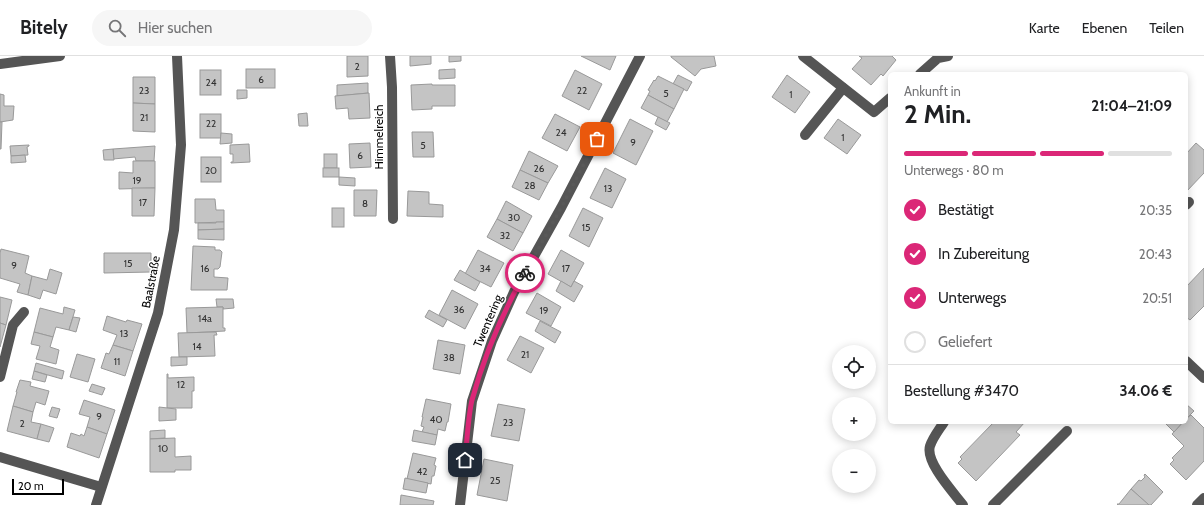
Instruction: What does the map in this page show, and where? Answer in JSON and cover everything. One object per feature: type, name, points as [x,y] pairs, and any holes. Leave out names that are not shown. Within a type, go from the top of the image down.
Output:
[{"type":"street","points":[[0,64],[60,56]]},
{"type":"street","name":"Baalstraße","points":[[96,505],[158,313],[174,230],[181,145],[177,56]]},
{"type":"street","name":"Himmelreich","points":[[390,56],[392,87],[393,219]]},
{"type":"street","name":"Twentering","points":[[460,505],[472,401],[492,341],[514,292],[561,208],[640,56]]},
{"type":"street","points":[[803,56],[874,112],[888,100]]},
{"type":"street","points":[[922,72],[938,58],[948,56]]},
{"type":"street","points":[[805,135],[843,88]]},
{"type":"street","points":[[0,377],[13,326],[24,312]]},
{"type":"street","points":[[1188,363],[1204,378]]},
{"type":"street","points":[[943,424],[929,448],[934,467],[963,505]]},
{"type":"street","points":[[993,505],[1067,431]]},
{"type":"street","points":[[0,457],[101,487]]},
{"type":"street","points":[[1197,505],[1204,498]]},
{"type":"building","points":[[347,56],[368,56],[368,76],[347,77]]},
{"type":"building","points":[[410,56],[431,56],[431,64],[410,66]]},
{"type":"building","points":[[449,56],[461,56],[461,61],[449,62]]},
{"type":"building","points":[[581,56],[616,56],[610,70]]},
{"type":"building","points":[[671,56],[714,56],[716,66],[701,69],[695,76]]},
{"type":"building","points":[[859,56],[892,56],[896,60],[883,76],[881,74],[871,85],[852,69],[862,58]]},
{"type":"building","points":[[246,69],[275,69],[275,88],[246,88]]},
{"type":"building","points":[[455,69],[455,78],[439,79],[439,70]]},
{"type":"building","points":[[200,70],[221,70],[221,95],[200,95]]},
{"type":"building","points":[[575,70],[602,84],[589,110],[562,96]]},
{"type":"building","points":[[678,75],[692,82],[687,91],[673,84]]},
{"type":"building","points":[[787,75],[810,92],[795,113],[772,97]]},
{"type":"building","points":[[658,76],[684,89],[674,109],[648,95],[650,91],[648,90]]},
{"type":"building","points":[[133,77],[155,77],[155,104],[133,103]]},
{"type":"building","points":[[368,83],[368,93],[337,96],[337,85]]},
{"type":"building","points":[[411,85],[455,85],[455,106],[432,106],[432,109],[412,110]]},
{"type":"building","points":[[237,90],[247,90],[247,98],[237,99]]},
{"type":"building","points":[[369,93],[370,118],[349,119],[348,108],[336,109],[335,96]]},
{"type":"building","points":[[0,94],[4,95],[4,106],[14,106],[13,120],[0,122]]},
{"type":"building","points":[[648,95],[674,109],[667,122],[641,108]]},
{"type":"building","points":[[133,103],[155,104],[155,132],[133,131]]},
{"type":"building","points":[[307,113],[308,126],[299,126],[298,114]]},
{"type":"building","points":[[200,114],[221,114],[221,138],[200,138]]},
{"type":"building","points":[[555,114],[580,127],[567,151],[542,138]]},
{"type":"building","points":[[658,117],[670,123],[666,130],[655,124]]},
{"type":"building","points":[[630,119],[653,131],[636,165],[613,153]]},
{"type":"building","points":[[838,119],[861,135],[847,154],[824,138]]},
{"type":"building","points":[[0,122],[2,122],[1,149],[0,149]]},
{"type":"building","points":[[412,132],[433,132],[434,157],[413,157]]},
{"type":"building","points":[[221,133],[232,134],[232,143],[220,144]]},
{"type":"building","points":[[370,143],[371,167],[350,168],[349,144]]},
{"type":"building","points":[[1196,143],[1204,150],[1204,173],[1188,190],[1188,152]]},
{"type":"building","points":[[249,144],[250,162],[231,163],[233,162],[233,154],[230,154],[230,145]]},
{"type":"building","points":[[29,145],[27,147],[28,155],[11,156],[10,146]]},
{"type":"building","points":[[155,146],[154,161],[136,161],[135,157],[113,159],[113,149]]},
{"type":"building","points":[[113,149],[114,160],[104,160],[103,150]]},
{"type":"building","points":[[529,151],[558,166],[548,183],[520,170]]},
{"type":"building","points":[[324,154],[337,154],[337,168],[324,168]]},
{"type":"building","points":[[25,155],[26,162],[11,163],[11,156]]},
{"type":"building","points":[[201,157],[221,157],[221,182],[201,182]]},
{"type":"building","points":[[133,161],[155,161],[155,188],[119,189],[119,172],[133,173]]},
{"type":"building","points":[[323,168],[339,168],[339,177],[323,177]]},
{"type":"building","points":[[605,168],[626,179],[612,208],[590,198]]},
{"type":"building","points":[[520,170],[548,183],[539,200],[512,187]]},
{"type":"building","points":[[339,177],[355,178],[355,186],[339,185]]},
{"type":"building","points":[[132,188],[155,188],[154,216],[132,216]]},
{"type":"building","points":[[354,190],[377,190],[376,216],[354,216]]},
{"type":"building","points":[[408,191],[429,192],[429,204],[443,205],[443,217],[407,216]]},
{"type":"building","points":[[195,199],[215,199],[216,210],[224,210],[224,222],[195,223]]},
{"type":"building","points":[[506,201],[532,216],[523,233],[497,219]]},
{"type":"building","points":[[332,208],[344,208],[344,227],[332,227]]},
{"type":"building","points":[[583,208],[603,218],[589,247],[569,236]]},
{"type":"building","points":[[497,219],[523,233],[513,251],[487,237]]},
{"type":"building","points":[[224,222],[224,229],[198,230],[198,223]]},
{"type":"building","points":[[224,229],[224,240],[198,239],[198,230]]},
{"type":"building","points":[[193,246],[215,247],[215,250],[220,250],[222,252],[220,267],[218,269],[214,269],[214,277],[228,278],[227,290],[191,290]]},
{"type":"building","points":[[1,249],[29,256],[25,273],[32,276],[28,295],[17,292],[20,284],[0,278]]},
{"type":"building","points":[[478,250],[504,263],[491,287],[465,274]]},
{"type":"building","points":[[561,250],[584,263],[571,287],[548,274]]},
{"type":"building","points":[[104,253],[151,253],[151,272],[104,273]]},
{"type":"building","points":[[1204,268],[1204,306],[1190,320],[1188,318],[1188,285]]},
{"type":"building","points":[[50,269],[62,273],[56,294],[43,290],[40,299],[28,295],[32,276],[47,280]]},
{"type":"building","points":[[460,270],[480,282],[475,291],[454,280]]},
{"type":"building","points":[[561,281],[571,287],[574,281],[583,286],[574,302],[556,291]]},
{"type":"building","points":[[452,290],[478,304],[465,329],[439,315]]},
{"type":"building","points":[[537,293],[561,307],[551,326],[526,313]]},
{"type":"building","points":[[0,297],[12,300],[6,325],[0,323]]},
{"type":"building","points":[[216,299],[233,299],[234,308],[223,309],[223,307],[217,307]]},
{"type":"building","points":[[64,307],[75,310],[69,330],[56,327],[53,337],[34,332],[40,308],[63,314]]},
{"type":"building","points":[[223,307],[223,328],[225,328],[225,331],[187,333],[186,308]]},
{"type":"building","points":[[429,310],[447,320],[443,327],[425,317]]},
{"type":"building","points":[[107,316],[126,322],[127,320],[142,324],[133,351],[113,345],[117,335],[103,330]]},
{"type":"building","points":[[73,317],[80,318],[76,332],[69,330]]},
{"type":"building","points":[[540,321],[561,332],[555,343],[535,331]]},
{"type":"building","points":[[0,323],[6,325],[0,347]]},
{"type":"building","points":[[34,332],[53,337],[50,347],[59,350],[56,364],[36,359],[40,346],[31,344]]},
{"type":"building","points":[[216,332],[217,335],[214,335],[215,356],[179,357],[178,333]]},
{"type":"building","points":[[520,336],[544,348],[531,373],[507,360]]},
{"type":"building","points":[[438,340],[465,345],[460,374],[433,369]]},
{"type":"building","points":[[113,345],[133,351],[125,376],[101,368],[106,353],[109,354]]},
{"type":"building","points":[[77,354],[95,359],[88,382],[70,377]]},
{"type":"building","points":[[171,357],[187,357],[187,365],[171,366]]},
{"type":"building","points":[[36,363],[64,371],[62,379],[34,371]]},
{"type":"building","points":[[34,371],[47,375],[45,382],[32,379]]},
{"type":"building","points":[[167,374],[168,378],[194,377],[192,408],[167,408]]},
{"type":"building","points":[[20,380],[31,382],[30,386],[49,391],[45,405],[36,402],[33,412],[13,406]]},
{"type":"building","points":[[92,384],[105,388],[102,395],[89,391]]},
{"type":"building","points":[[426,399],[451,404],[445,431],[438,429],[437,435],[422,432],[424,427],[421,426],[422,417]]},
{"type":"building","points":[[84,400],[115,410],[107,434],[87,427],[90,417],[79,414]]},
{"type":"building","points":[[498,404],[525,409],[519,441],[491,436]]},
{"type":"building","points":[[13,406],[33,412],[31,422],[41,424],[37,439],[7,431]]},
{"type":"building","points":[[1188,406],[1194,411],[1188,417]]},
{"type":"building","points":[[52,407],[60,409],[57,418],[49,416]]},
{"type":"building","points":[[159,407],[176,409],[176,420],[159,421]]},
{"type":"building","points":[[1191,415],[1204,428],[1204,461],[1186,480],[1170,464],[1174,460],[1172,458],[1184,446],[1172,434],[1181,424],[1188,424],[1188,417]]},
{"type":"building","points":[[41,424],[54,428],[49,442],[37,439]]},
{"type":"building","points":[[992,424],[1023,424],[1016,432],[1020,435],[976,481],[958,463],[962,459],[960,457]]},
{"type":"building","points":[[1166,424],[1181,424],[1174,432]]},
{"type":"building","points":[[87,427],[107,434],[99,458],[67,447],[71,433],[80,436],[81,434],[84,436]]},
{"type":"building","points":[[165,430],[165,438],[150,439],[150,431]]},
{"type":"building","points":[[414,430],[437,435],[435,445],[412,441]]},
{"type":"building","points":[[175,438],[175,457],[191,456],[191,470],[175,470],[175,472],[150,472],[150,439]]},
{"type":"building","points":[[413,453],[436,458],[434,465],[436,466],[431,484],[407,479]]},
{"type":"building","points":[[484,459],[513,465],[507,501],[477,495]]},
{"type":"building","points":[[1145,474],[1163,492],[1151,505],[1149,505],[1131,489],[1139,480],[1141,481],[1145,477]]},
{"type":"building","points":[[405,478],[428,483],[426,493],[403,489]]},
{"type":"building","points":[[1131,489],[1149,505],[1118,505],[1117,504],[1119,504]]},
{"type":"building","points":[[401,495],[434,501],[433,505],[400,505]]},
{"type":"way so far","points":[[525,273],[597,139]]},
{"type":"route","points":[[465,460],[472,401],[492,341],[514,292],[525,273]]}]
